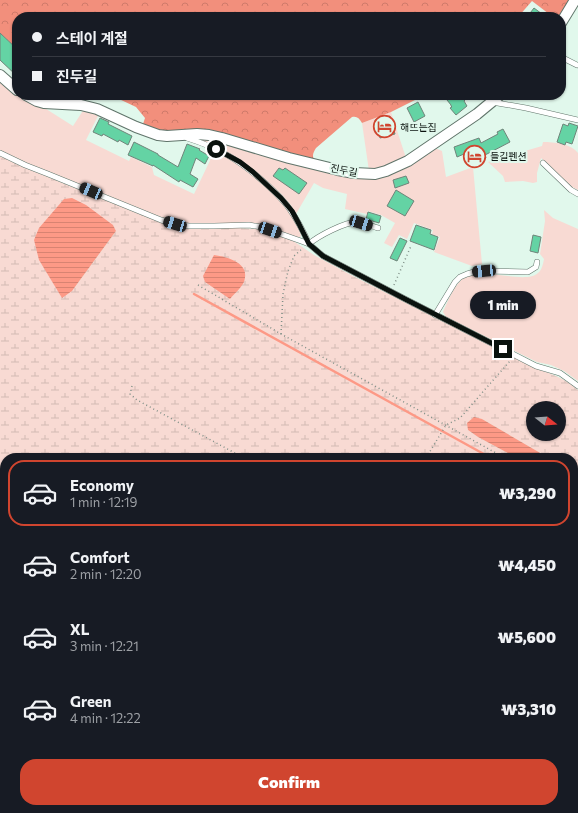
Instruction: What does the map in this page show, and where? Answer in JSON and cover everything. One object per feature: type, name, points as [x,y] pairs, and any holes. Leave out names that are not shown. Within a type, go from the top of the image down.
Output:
[{"type":"street","points":[[566,14],[575,0]]},
{"type":"street","points":[[0,75],[12,86]]},
{"type":"street","name":"진두길","points":[[37,100],[44,103],[81,105],[97,109],[158,135],[210,135],[289,158],[338,170],[354,173],[375,174],[408,162],[477,114],[494,100]]},
{"type":"lane","points":[[566,60],[577,65]]},
{"type":"lane","name":"진두길","points":[[503,100],[578,120]]},
{"type":"lane","name":"진두길","points":[[179,135],[228,155],[253,172],[268,185],[292,211],[309,244]]},
{"type":"lane","name":"진두길","points":[[0,153],[25,165],[168,222],[189,226],[249,225],[261,227],[309,244],[323,256],[391,292],[536,366],[560,373],[578,386]]},
{"type":"lane","points":[[543,163],[571,190],[578,194]]},
{"type":"lane","points":[[309,244],[314,239],[351,223],[361,223],[378,228]]},
{"type":"lane","points":[[435,315],[455,282],[467,274],[484,271],[528,272],[536,267],[538,262]]},
{"type":"path","points":[[281,334],[284,294],[288,271],[294,256],[309,244]]},
{"type":"path","points":[[391,292],[411,246]]},
{"type":"path","points":[[198,285],[281,334],[496,453]]},
{"type":"path","points":[[429,453],[438,436],[446,426],[460,418],[515,355]]},
{"type":"path","points":[[132,386],[130,394],[137,400],[235,453]]},
{"type":"green space","points":[[0,0],[570,0],[562,12],[546,12],[532,1],[522,12],[12,12],[12,44],[0,33]]},
{"type":"green space","points":[[0,80],[12,91],[12,100],[27,100],[43,107],[73,126],[84,109],[99,114],[86,140],[129,161],[131,157],[152,167],[154,175],[194,194],[215,150],[249,172],[270,190],[288,210],[301,236],[297,237],[264,226],[179,223],[165,219],[0,151]]},
{"type":"green space","points":[[121,100],[415,100],[391,112],[362,123],[358,118],[352,117],[316,148],[313,158],[316,161],[257,145],[161,132],[142,127],[145,118],[136,107]]},
{"type":"green space","points":[[391,112],[406,158],[399,163],[369,171],[362,123]]},
{"type":"green space","points":[[191,138],[213,139],[361,178],[435,148],[442,151],[446,177],[473,167],[482,264],[472,266],[434,252],[440,237],[432,234],[433,230],[414,223],[407,239],[399,235],[392,247],[384,243],[395,223],[381,215],[368,211],[367,214],[345,209],[347,194],[323,188],[314,183],[296,214],[290,204],[280,193],[240,161]]},
{"type":"green space","points":[[543,142],[557,143],[572,147],[578,153],[578,190],[572,187],[541,158],[537,173],[537,182],[533,183],[523,181],[505,182],[503,176],[488,162],[542,146]]},
{"type":"green space","points":[[0,156],[63,183],[167,224],[257,229],[292,240],[314,255],[355,277],[535,368],[568,382],[578,390],[578,453],[540,453],[482,419],[468,430],[508,453],[0,453]],"holes":[[[113,225],[116,231],[72,291]]]},
{"type":"green space","points":[[544,210],[553,218],[578,229],[578,381],[564,371],[551,365],[537,362],[446,317],[443,312],[457,284],[464,278],[482,274],[524,277],[532,276],[539,272],[544,259],[540,254],[545,221]]},
{"type":"shaded area","points":[[72,198],[86,205],[113,225],[116,231],[72,291],[62,298],[39,260],[34,240],[39,228],[64,199]]},
{"type":"shaded area","points":[[214,255],[226,257],[237,262],[244,270],[244,282],[230,299],[205,282],[203,276]]},
{"type":"shaded area","points":[[474,417],[482,419],[540,453],[508,453],[468,430],[467,423]]},
{"type":"building","points":[[534,8],[539,12],[531,12]]},
{"type":"building","points":[[0,33],[12,44],[12,71],[0,60]]},
{"type":"building","points":[[447,100],[465,100],[464,101],[467,106],[456,115],[450,108],[452,107]]},
{"type":"building","points":[[418,102],[425,116],[414,122],[407,108]]},
{"type":"building","points":[[390,116],[395,134],[380,138],[375,120]]},
{"type":"building","points":[[100,118],[109,122],[108,124],[132,136],[128,145],[119,140],[118,142],[103,134],[102,136],[93,132]]},
{"type":"building","points":[[569,123],[578,126],[572,144],[566,142],[565,145],[557,142],[563,124],[568,126]]},
{"type":"building","points":[[503,129],[510,142],[485,155],[486,158],[468,164],[464,154],[457,157],[454,147],[479,138],[481,143],[498,134],[497,132]]},
{"type":"building","points":[[134,142],[158,154],[178,167],[187,144],[200,149],[199,150],[209,156],[205,164],[196,158],[190,174],[198,179],[193,187],[180,180],[179,182],[153,165],[128,155]]},
{"type":"building","points":[[279,168],[283,170],[285,168],[307,183],[299,194],[273,176]]},
{"type":"building","points":[[406,176],[409,183],[395,188],[393,180]]},
{"type":"building","points":[[396,190],[414,201],[405,216],[387,206]]},
{"type":"building","points":[[368,212],[381,216],[379,223],[366,219]]},
{"type":"building","points":[[416,225],[431,230],[430,234],[438,237],[434,250],[410,241]]},
{"type":"building","points":[[533,235],[541,237],[538,253],[530,251]]},
{"type":"building","points":[[400,238],[407,241],[397,261],[390,258]]},
{"type":"waterway","points":[[194,294],[482,453]]},
{"type":"place","name":"해뜨는집","points":[[385,127]]},
{"type":"place","name":"들길펜션","points":[[475,156]]},
{"type":"route","points":[[216,149],[240,162],[268,185],[292,211],[309,244],[323,256],[503,349]]}]
